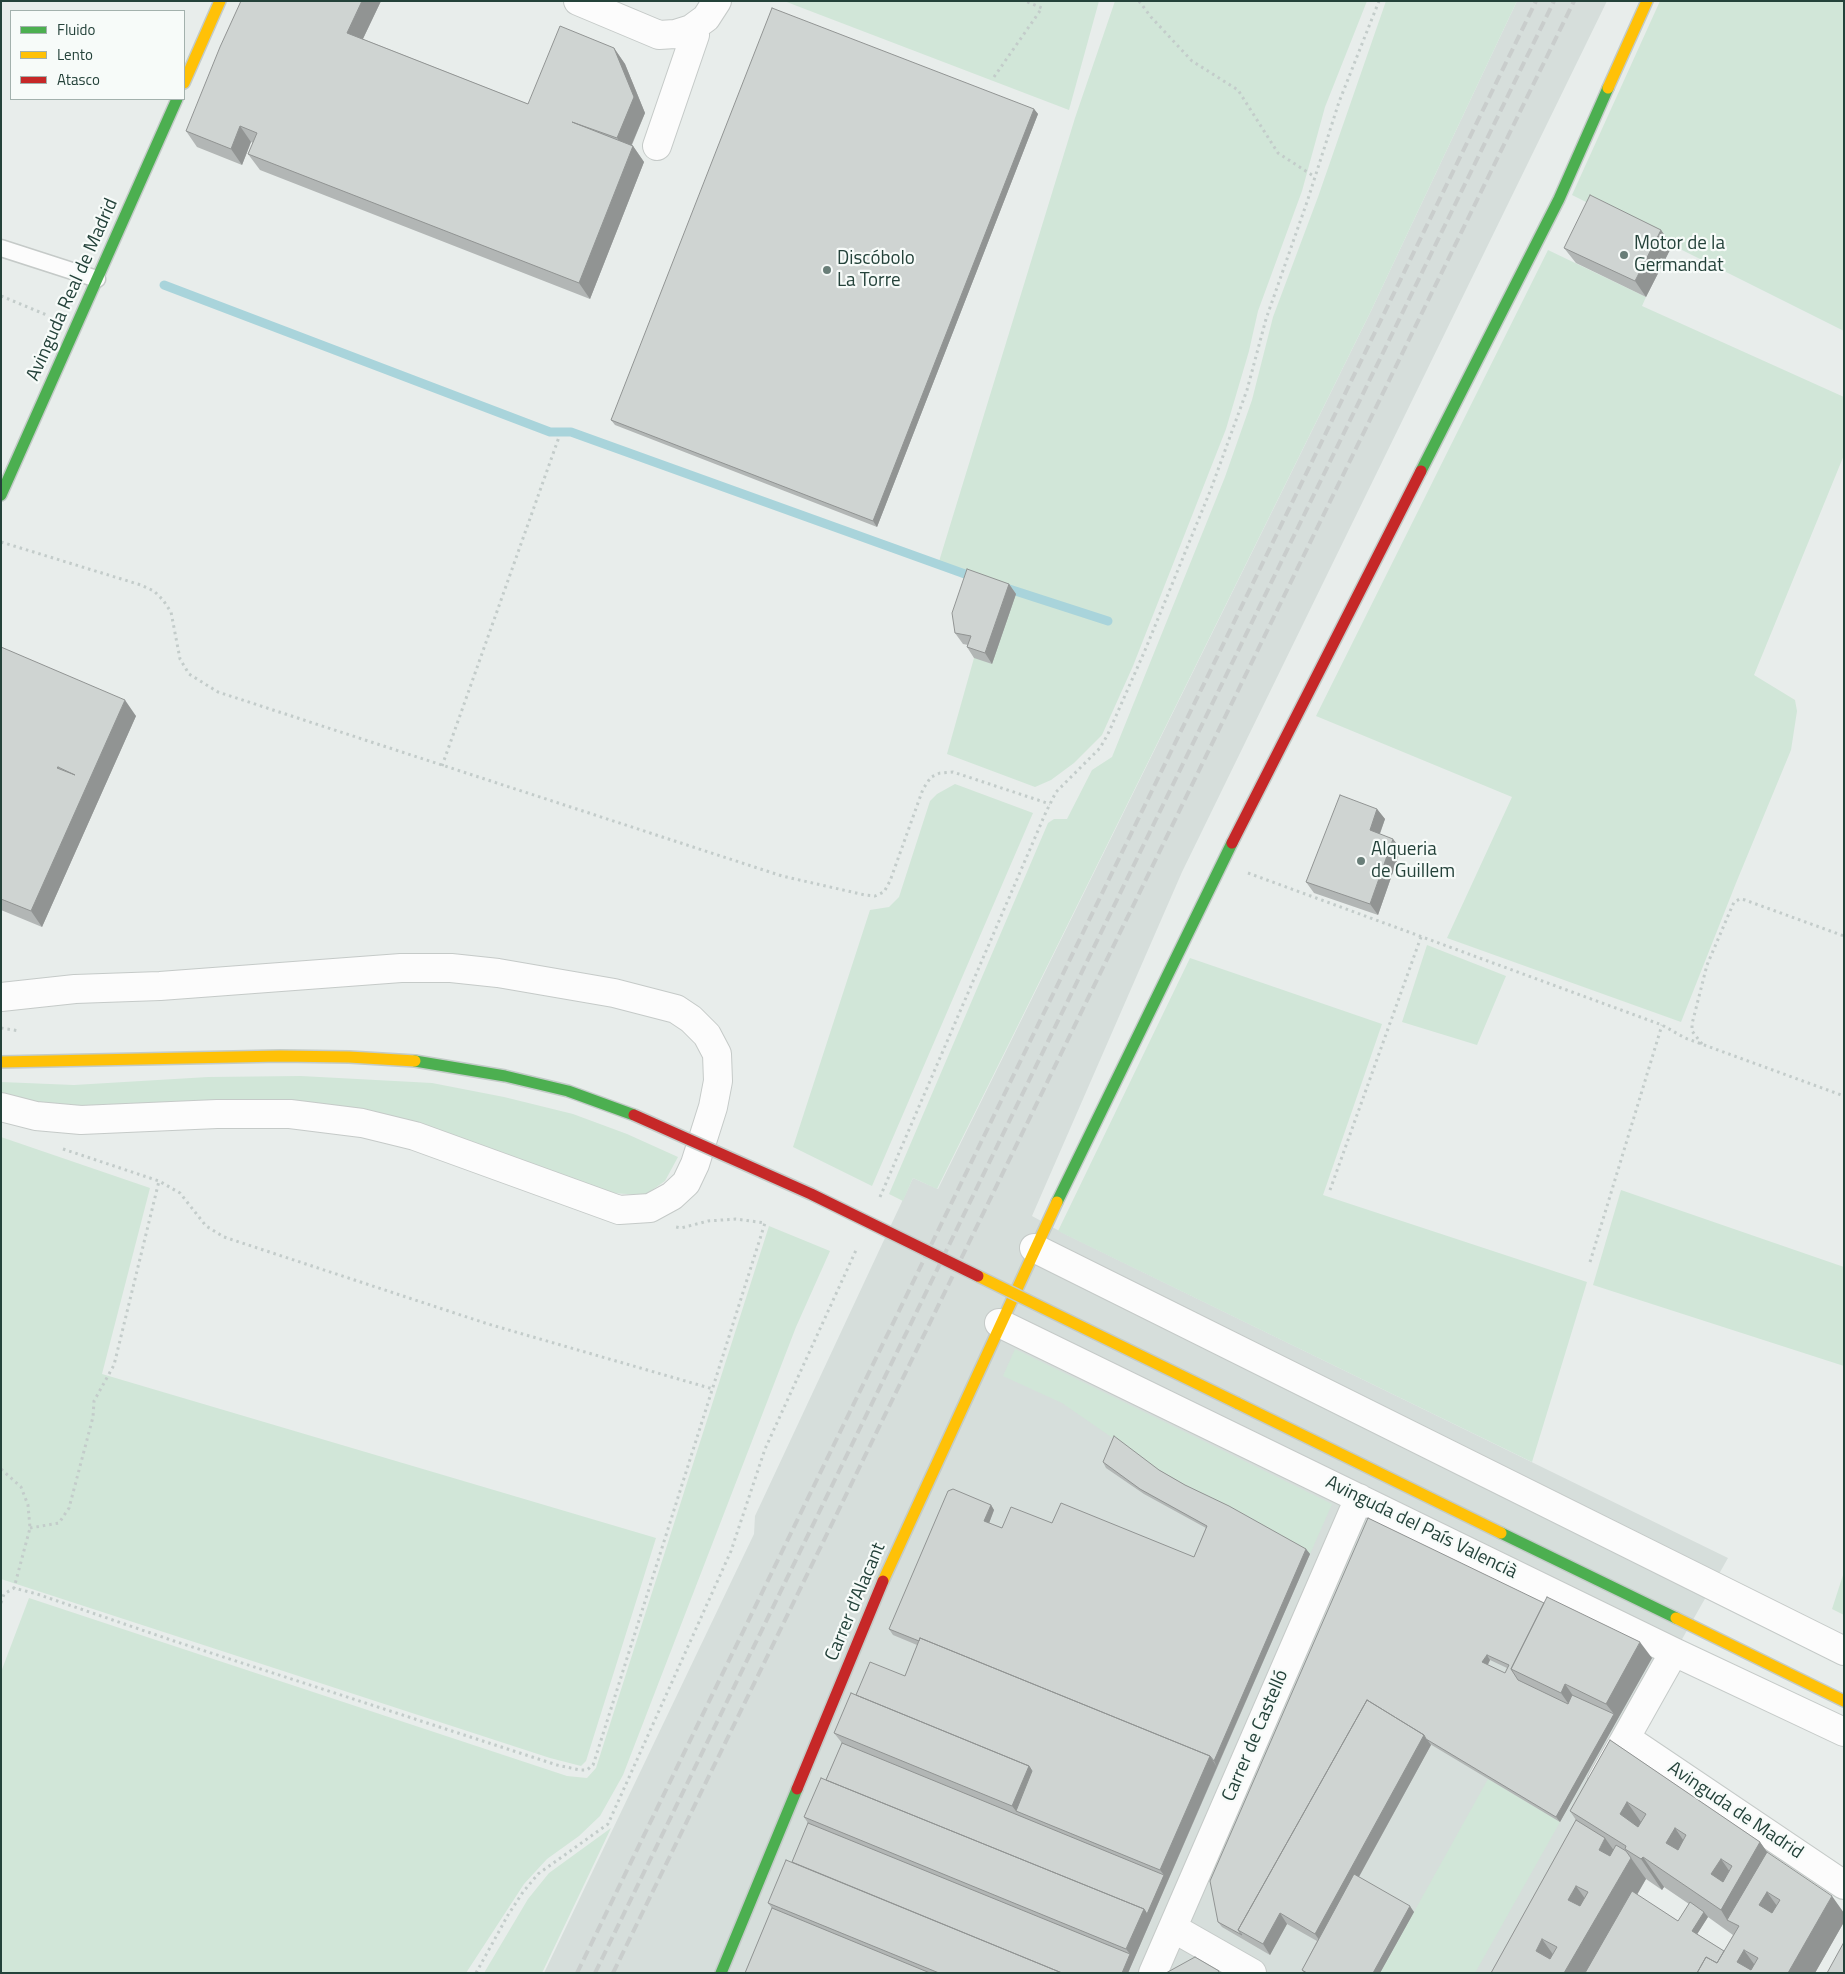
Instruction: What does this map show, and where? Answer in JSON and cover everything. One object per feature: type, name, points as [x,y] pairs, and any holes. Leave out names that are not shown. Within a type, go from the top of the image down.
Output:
[{"type":"street","points":[[185,81],[220,1]]},
{"type":"street","points":[[578,1],[659,35],[675,34],[691,29],[706,18],[717,1]]},
{"type":"street","name":"Carrer d'Alacant","points":[[721,1973],[886,1574],[1034,1248],[1222,864],[1559,199],[1647,1]]},
{"type":"street","points":[[657,146],[695,36],[691,29]]},
{"type":"street","name":"Avinguda Real de Madrid","points":[[1,495],[177,100]]},
{"type":"street","points":[[1,997],[75,989],[189,984],[401,968],[451,968],[498,973],[604,991],[676,1009],[691,1019],[707,1035],[717,1054],[718,1081],[713,1107],[695,1164],[686,1183],[672,1196],[650,1208],[619,1210],[415,1136],[362,1123],[290,1114],[217,1114],[81,1120],[36,1116],[1,1107]]},
{"type":"street","points":[[1,1053],[22,1061]]},
{"type":"street","points":[[1,1062],[280,1056],[349,1057],[426,1062],[505,1076],[568,1091],[634,1115],[811,1194],[1844,1702]]},
{"type":"street","points":[[1034,1248],[1844,1651]]},
{"type":"street","name":"Avinguda del País Valencià","points":[[999,1323],[1674,1652],[1844,1732]]},
{"type":"street","name":"Carrer de Castelló","points":[[1153,1973],[1359,1498]]},
{"type":"street","points":[[1591,1799],[1674,1652]]},
{"type":"street","name":"Avinguda de Madrid","points":[[1626,1738],[1844,1885]]},
{"type":"street","points":[[1172,1928],[1252,1973]]},
{"type":"lane","points":[[1,248],[97,279]]},
{"type":"path","points":[[994,77],[1042,8],[1025,1]]},
{"type":"path","points":[[1139,1],[1151,17],[1192,61],[1238,90],[1278,153],[1315,177]]},
{"type":"path","points":[[879,1198],[1050,804],[1056,792],[1100,748],[1146,648],[1211,488],[1247,390],[1266,319],[1339,102],[1379,1]]},
{"type":"path","points":[[1,296],[28,307]]},
{"type":"path","points":[[442,766],[559,437]]},
{"type":"path","points":[[1,542],[154,591],[171,612],[180,659],[189,674],[218,692],[782,876],[836,890],[875,896],[884,892],[890,882],[923,789],[931,777],[940,772],[953,772],[1050,804]]},
{"type":"path","points":[[1222,864],[1662,1025],[1685,1038],[1844,1096]]},
{"type":"path","points":[[1702,1044],[1692,1031],[1692,1024],[1707,965],[1734,902],[1740,899],[1745,900],[1844,936]]},
{"type":"path","points":[[1330,1190],[1421,936]]},
{"type":"path","points":[[1590,1262],[1662,1025]]},
{"type":"path","points":[[57,1147],[159,1181],[180,1193],[206,1226],[224,1237],[488,1324],[713,1389]]},
{"type":"path","points":[[30,1528],[59,1523],[69,1508],[93,1417],[94,1401],[114,1365],[159,1181]]},
{"type":"path","points":[[14,1588],[556,1765],[587,1770],[593,1765],[596,1756],[765,1223],[736,1219],[708,1221],[681,1228],[664,1224],[650,1208]]},
{"type":"path","points":[[476,1973],[508,1915],[538,1874],[608,1824],[731,1551],[765,1449],[860,1241]]},
{"type":"path","points":[[1,1469],[21,1487],[28,1505],[30,1528],[14,1588],[4,1594],[1,1603]]},
{"type":"shaded area","points":[[1517,1],[1607,1],[1182,872],[1032,1216],[1065,1234],[1728,1558],[1493,1973],[544,1973],[754,1534],[755,1516],[913,1178],[938,1189],[1370,313]]},
{"type":"green space","points":[[784,1],[1099,1],[1069,110]]},
{"type":"green space","points":[[1115,1],[1367,1],[1325,107],[1302,191],[1258,311],[1249,351],[1226,429],[1133,666],[1102,735],[1074,763],[1051,780],[1035,787],[947,754],[974,658],[975,580],[937,568],[1075,118]]},
{"type":"green space","points":[[1386,1],[1517,1],[1370,313],[937,1189],[913,1178],[903,1201],[889,1194],[1048,823],[1054,819],[1067,819],[1092,770],[1112,757],[1225,477],[1252,400],[1273,317],[1318,197]]},
{"type":"green space","points":[[1660,1],[1844,1],[1844,331],[1572,195]]},
{"type":"green space","points":[[1548,250],[1646,297],[1642,306],[1844,397],[1844,455],[1754,675],[1795,700],[1797,711],[1791,750],[1681,1022],[1447,938],[1512,797],[1316,716]]},
{"type":"green space","points":[[955,784],[1033,813],[872,1186],[793,1147],[870,910],[889,907],[899,897],[930,801],[937,794]]},
{"type":"green space","points":[[1427,945],[1506,976],[1477,1045],[1402,1022]]},
{"type":"green space","points":[[1190,958],[1382,1024],[1323,1195],[1587,1282],[1532,1462],[1058,1231]]},
{"type":"green space","points":[[301,1076],[432,1083],[504,1097],[573,1114],[627,1134],[678,1157],[665,1181],[645,1195],[609,1193],[378,1117],[43,1107],[1,1096],[1,1082],[74,1085],[208,1077]]},
{"type":"green space","points":[[1,1137],[150,1188],[102,1374],[656,1538],[586,1761],[581,1766],[550,1758],[1,1579]]},
{"type":"green space","points":[[1621,1190],[1844,1267],[1844,1366],[1593,1285]]},
{"type":"green space","points":[[769,1226],[830,1251],[796,1327],[623,1775],[600,1816],[579,1836],[547,1859],[524,1884],[466,1973],[1,1973],[1,1672],[29,1598],[567,1776],[587,1778],[596,1768]]},
{"type":"green space","points":[[1015,1349],[1332,1504],[1310,1554],[1232,1511],[1188,1490],[1062,1403],[1003,1376]]},
{"type":"green space","points":[[1844,1572],[1844,1615],[1832,1609]]},
{"type":"green space","points":[[1488,1779],[1560,1822],[1475,1973],[1380,1973]]},
{"type":"green space","points":[[611,1828],[542,1973],[484,1973],[528,1899],[549,1873]]},
{"type":"building","points":[[241,1],[362,1],[347,33],[528,104],[560,26],[614,48],[634,97],[617,138],[572,122],[633,146],[579,283],[248,154],[257,133],[240,126],[231,149],[186,131]]},
{"type":"building","name":"Discóbolo La Torre","points":[[772,8],[1034,109],[873,521],[611,420]]},
{"type":"building","name":"Motor de la Germandat","points":[[1590,195],[1661,230],[1635,281],[1564,248]]},
{"type":"building","points":[[967,569],[1009,584],[985,653],[967,647],[971,636],[955,633],[952,613]]},
{"type":"building","points":[[1,647],[125,700],[31,911],[1,899]]},
{"type":"building","name":"Alqueria de Guillem","points":[[1340,795],[1377,809],[1370,830],[1393,839],[1370,904],[1306,882]]},
{"type":"building","points":[[1114,1436],[1159,1470],[1306,1549],[1214,1761],[1210,1756],[920,1638],[919,1641],[889,1629],[948,1491],[953,1489],[991,1505],[984,1521],[1002,1528],[1011,1507],[1052,1523],[1061,1503],[1194,1557],[1207,1526],[1140,1489],[1103,1462]]},
{"type":"building","points":[[1368,1518],[1544,1603],[1511,1669],[1518,1680],[1568,1704],[1572,1695],[1614,1714],[1556,1817],[1426,1739],[1424,1735],[1367,1700],[1238,1930],[1242,1935],[1218,1922],[1210,1881]],"holes":[[[1487,1655],[1509,1665],[1505,1673],[1482,1662]]]},
{"type":"building","points":[[1547,1597],[1640,1642],[1606,1704],[1565,1684],[1561,1693],[1511,1669]]},
{"type":"building","points":[[920,1638],[1210,1756],[1160,1870],[1016,1811],[1032,1771],[1029,1766],[856,1695],[870,1662],[905,1676]]},
{"type":"building","points":[[851,1693],[1029,1766],[1012,1806],[834,1733]]},
{"type":"building","points":[[1367,1700],[1424,1735],[1315,1934],[1280,1913],[1263,1944],[1238,1930]]},
{"type":"building","points":[[1610,1740],[1760,1842],[1721,1910],[1643,1857],[1641,1859],[1625,1849],[1626,1846],[1570,1811]],"holes":[[[1627,1802],[1646,1814],[1638,1827],[1620,1814]],[[1675,1828],[1686,1835],[1678,1850],[1666,1843]],[[1721,1859],[1732,1866],[1723,1882],[1711,1874]]]},
{"type":"building","points":[[842,1743],[1164,1875],[1147,1914],[1144,1909],[826,1780]]},
{"type":"building","points":[[821,1778],[1144,1909],[1126,1949],[804,1817]]},
{"type":"building","points":[[1576,1820],[1605,1838],[1599,1850],[1610,1856],[1616,1845],[1626,1851],[1631,1858],[1564,1973],[1491,1973]],"holes":[[[1576,1886],[1588,1892],[1580,1906],[1568,1900]],[[1542,1939],[1557,1947],[1550,1959],[1536,1951]]]},
{"type":"building","points":[[808,1823],[1130,1954],[1122,1973],[1062,1973],[792,1862]]},
{"type":"building","points":[[1767,1852],[1832,1896],[1788,1973],[1697,1973],[1706,1957],[1717,1963],[1739,1926],[1727,1920]],"holes":[[[1767,1892],[1780,1900],[1772,1913],[1759,1905]],[[1744,1950],[1758,1958],[1751,1970],[1737,1962]]]},
{"type":"building","points":[[786,1860],[1062,1973],[939,1973],[768,1903]]},
{"type":"building","points":[[1354,1874],[1410,1906],[1373,1973],[1307,1973],[1302,1970]]},
{"type":"building","points":[[1632,1891],[1678,1921],[1690,1902],[1704,1912],[1692,1931],[1724,1951],[1717,1963],[1706,1957],[1697,1973],[1585,1973]]},
{"type":"building","points":[[772,1908],[930,1973],[745,1973]]},
{"type":"building","points":[[1844,1942],[1844,1973],[1827,1973]]},
{"type":"building","points":[[1195,1957],[1219,1971],[1218,1973],[1166,1973]]},
{"type":"waterway","points":[[164,285],[550,432],[571,432],[976,578]]},
{"type":"waterway","points":[[1003,587],[1108,621]]},
{"type":"railway","points":[[577,1973],[1536,1]]},
{"type":"railway","points":[[595,1973],[1554,1]]},
{"type":"railway","points":[[613,1973],[1574,1]]},
{"type":"traffic: fast","points":[[1421,471],[1559,199],[1608,88]]},
{"type":"traffic: fast","points":[[1,495],[177,100]]},
{"type":"traffic: fast","points":[[1057,1202],[1232,843]]},
{"type":"traffic: fast","points":[[415,1061],[505,1076],[568,1091],[634,1115]]},
{"type":"traffic: fast","points":[[1501,1533],[1676,1618]]},
{"type":"traffic: fast","points":[[721,1973],[797,1789]]},
{"type":"traffic: slow","points":[[185,81],[220,1]]},
{"type":"traffic: slow","points":[[1608,88],[1647,1]]},
{"type":"traffic: slow","points":[[1,1062],[280,1056],[349,1057],[415,1061]]},
{"type":"traffic: slow","points":[[883,1581],[1057,1202]]},
{"type":"traffic: slow","points":[[978,1276],[1237,1403]]},
{"type":"traffic: slow","points":[[1237,1403],[1501,1533]]},
{"type":"traffic: slow","points":[[1676,1618],[1844,1701]]},
{"type":"traffic: jam","points":[[1232,843],[1421,471]]},
{"type":"traffic: jam","points":[[634,1115],[811,1194],[978,1276]]},
{"type":"traffic: jam","points":[[797,1789],[883,1581]]},
{"type":"place","name":"Motor de la Germandat","points":[[1624,255]]},
{"type":"place","name":"Discóbolo La Torre","points":[[827,270]]},
{"type":"place","name":"Alqueria de Guillem","points":[[1361,861]]}]
